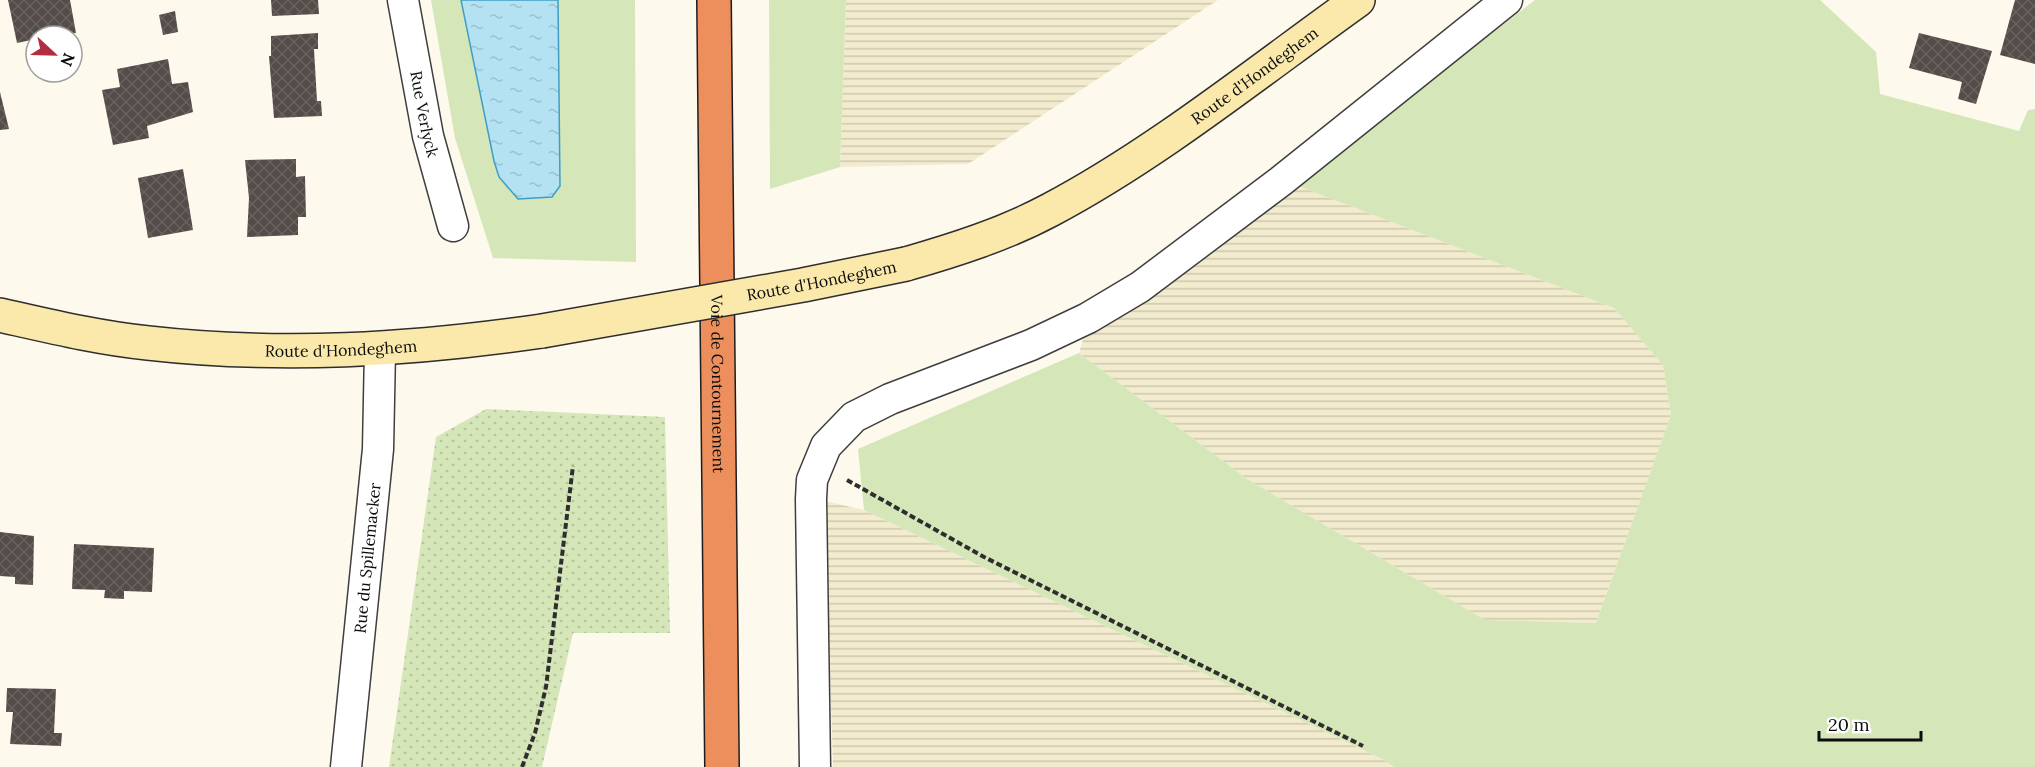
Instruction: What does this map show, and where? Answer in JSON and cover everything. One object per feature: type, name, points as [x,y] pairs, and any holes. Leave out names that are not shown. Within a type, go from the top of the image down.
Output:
[{"type":"highway","name":"Voie de Contournement","points":[[714,0],[722,767]]},
{"type":"street","name":"Rue Verlyck","points":[[403,0],[428,136],[453,226]]},
{"type":"street","name":"Route d'Hondeghem","points":[[0,315],[74,332],[166,345],[266,352],[380,350],[543,331],[792,287],[906,264],[980,240],[1048,211],[1080,194],[1165,138],[1358,0]]},
{"type":"street","points":[[815,767],[811,499],[817,464],[826,446],[840,429],[864,412],[1031,345],[1088,318],[1140,286],[1272,188],[1507,0]]},
{"type":"street","name":"Rue du Spillemacker","points":[[346,767],[378,449],[380,350]]},
{"type":"path","points":[[817,464],[984,557],[1363,746]]},
{"type":"path","points":[[522,767],[535,733],[546,687],[573,466]]},
{"type":"shaded area","points":[[846,0],[1218,0],[968,164],[840,167]]},
{"type":"shaded area","points":[[1296,185],[1614,308],[1663,365],[1671,415],[1596,623],[1485,620],[1247,479],[1079,353],[1085,332]]},
{"type":"shaded area","points":[[825,501],[864,510],[1384,760],[1394,767],[833,767]]},
{"type":"green space","points":[[431,0],[635,0],[636,262],[493,258],[455,138]]},
{"type":"green space","points":[[769,0],[846,0],[840,167],[770,189]]},
{"type":"green space","points":[[1535,0],[1820,0],[1876,52],[1880,94],[2019,131],[2028,110],[2035,109],[2035,767],[1394,767],[1384,760],[864,510],[858,449],[1079,353],[1247,479],[1485,620],[1596,623],[1671,415],[1663,365],[1614,308],[1296,185]]},
{"type":"green space","points":[[486,409],[665,417],[670,633],[573,633],[542,767],[389,767],[436,437]]},
{"type":"water","points":[[461,0],[558,0],[560,186],[552,197],[518,199],[499,177]]},
{"type":"building","points":[[8,0],[70,0],[74,24],[24,24],[24,42],[17,43]]},
{"type":"building","points":[[271,0],[318,0],[319,14],[272,16]]},
{"type":"building","points":[[2015,0],[2035,0],[2035,64],[2000,55]]},
{"type":"building","points":[[175,11],[178,32],[163,35],[159,15]]},
{"type":"building","points":[[318,33],[318,49],[314,49],[317,101],[321,101],[322,116],[274,118],[269,56],[271,56],[271,36]]},
{"type":"building","points":[[1919,33],[1992,51],[1976,104],[1958,99],[1962,82],[1909,68]]},
{"type":"building","points":[[168,59],[172,84],[188,82],[193,112],[147,126],[149,138],[113,145],[102,90],[120,87],[117,69]]},
{"type":"building","points":[[0,92],[9,129],[0,130]]},
{"type":"building","points":[[296,159],[296,177],[305,176],[306,217],[298,217],[298,235],[247,237],[249,198],[245,160]]},
{"type":"building","points":[[183,169],[193,230],[148,238],[138,178]]},
{"type":"building","points":[[0,532],[34,536],[33,585],[15,584],[15,577],[0,576]]},
{"type":"building","points":[[74,544],[154,548],[152,592],[124,591],[124,599],[104,598],[105,590],[72,589]]},
{"type":"building","points":[[7,688],[56,689],[54,733],[62,733],[61,746],[10,744],[13,712],[6,712]]}]
